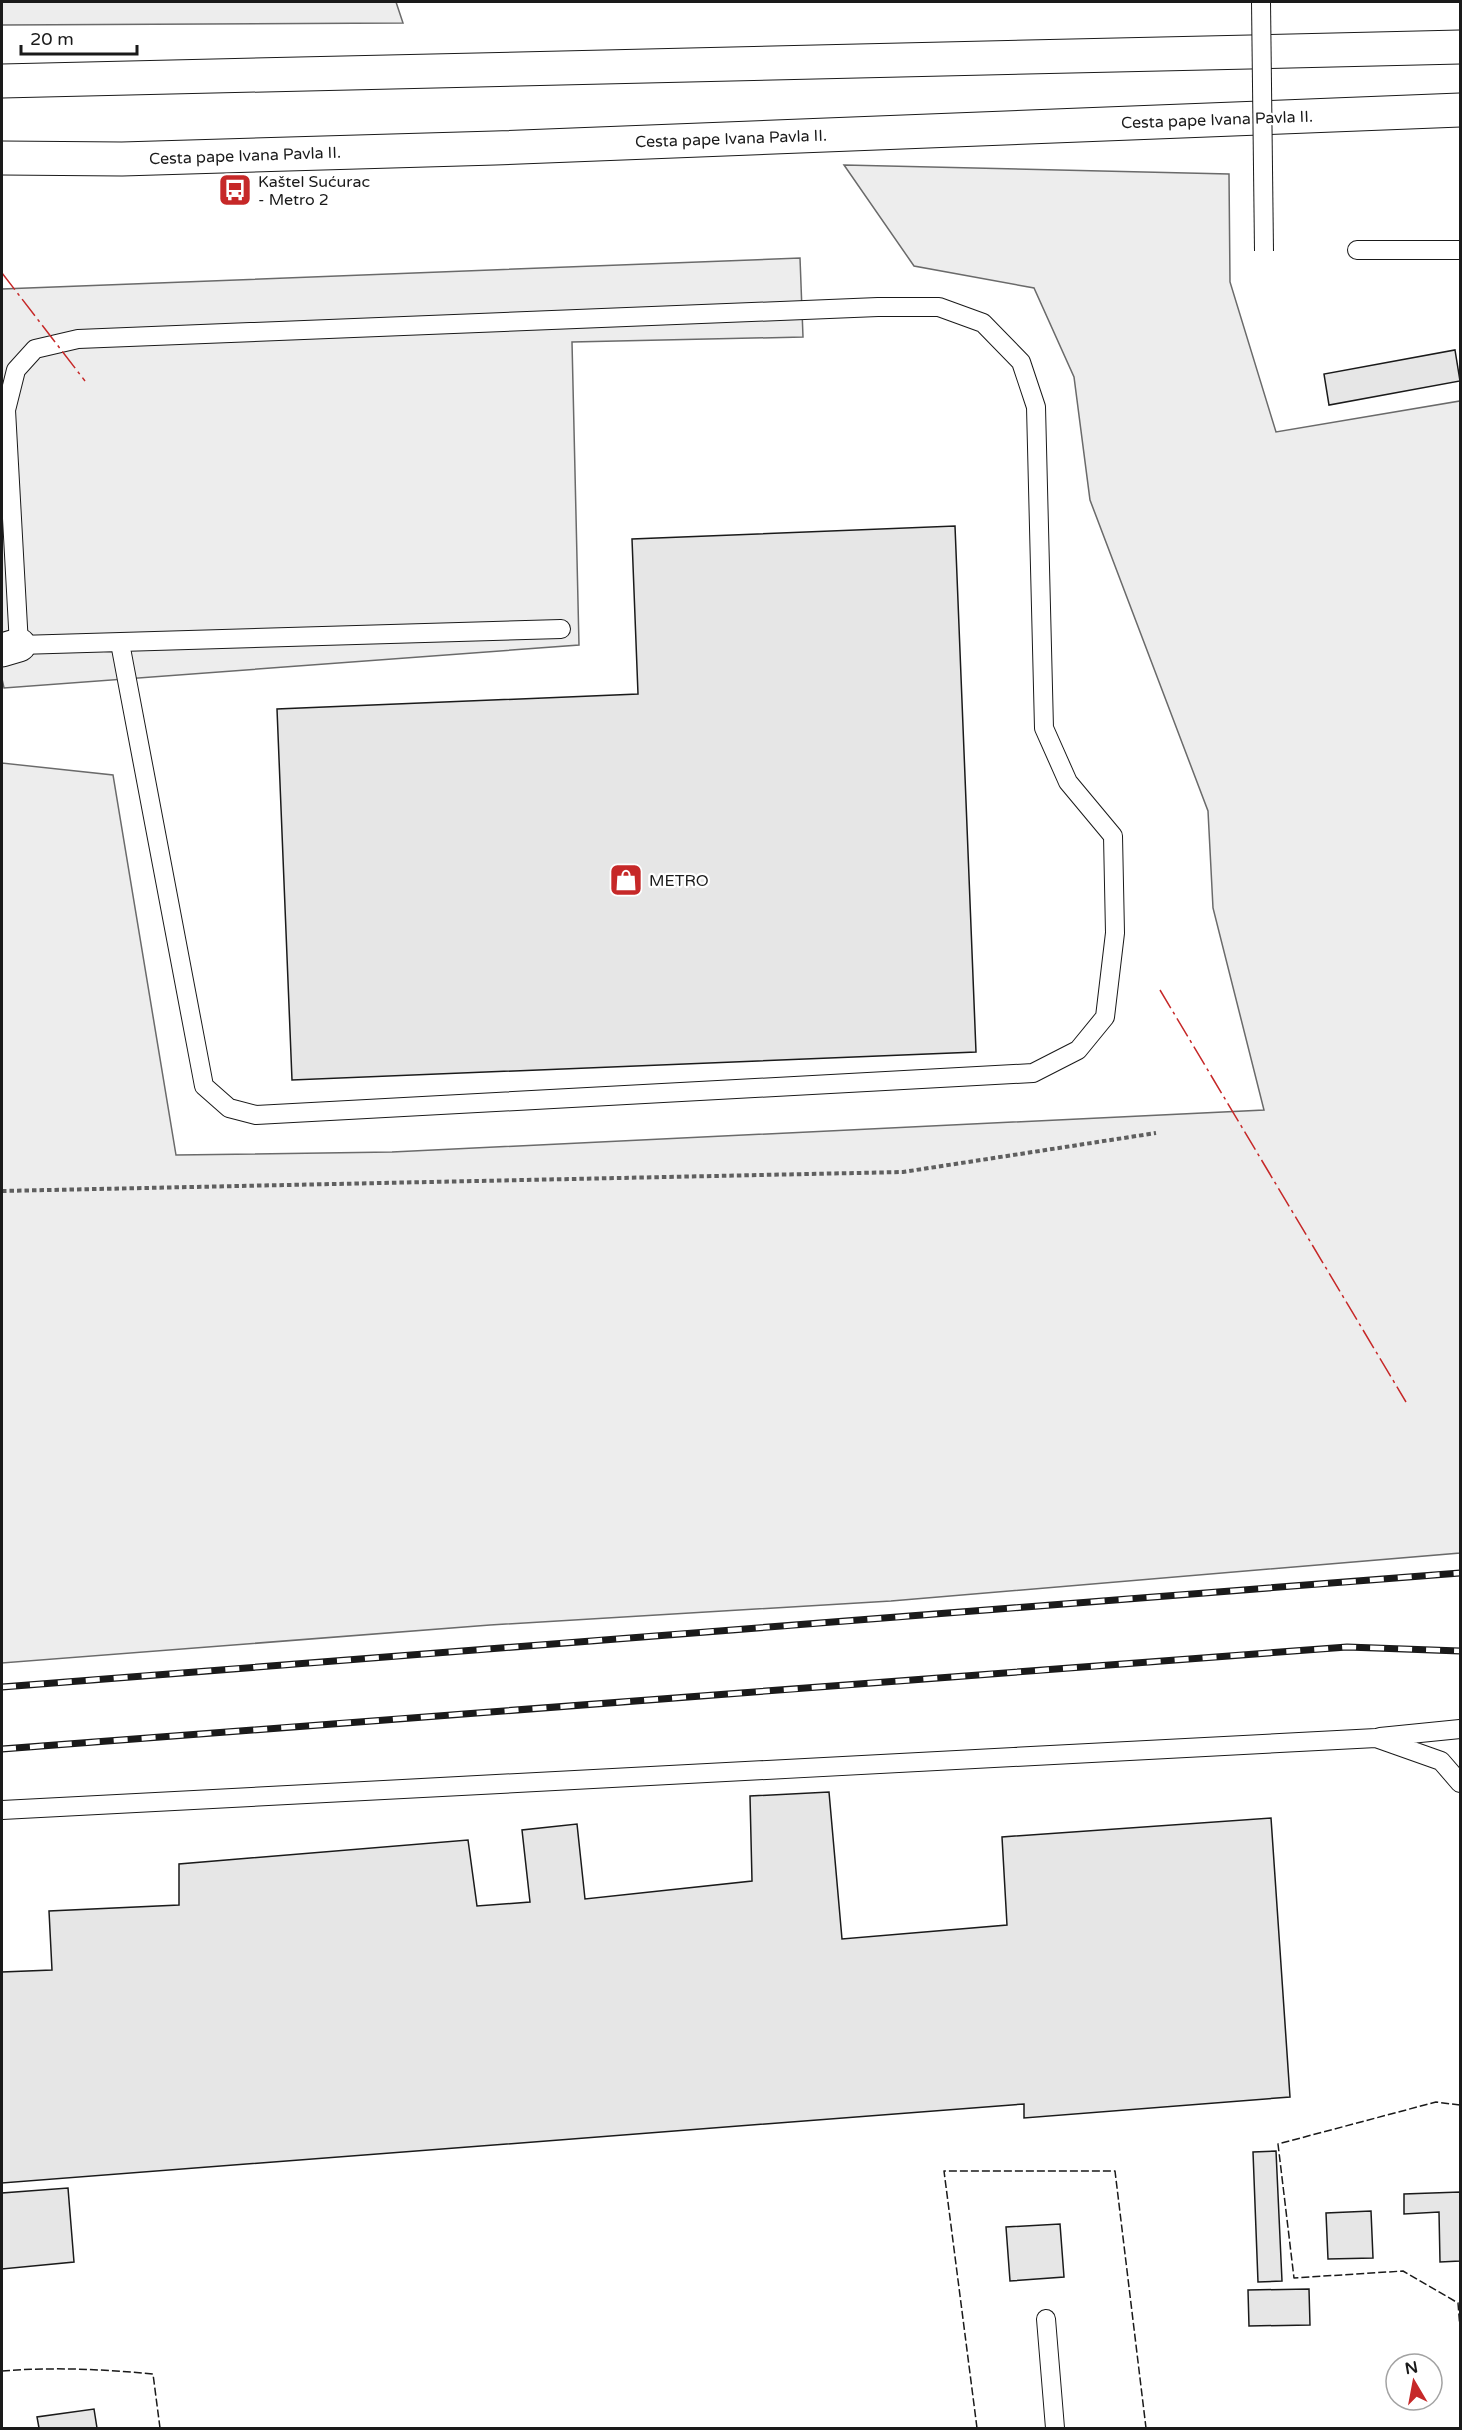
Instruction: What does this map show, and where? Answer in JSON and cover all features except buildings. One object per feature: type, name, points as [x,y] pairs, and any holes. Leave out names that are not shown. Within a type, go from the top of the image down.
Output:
[{"type":"highway","points":[[2,81],[1461,47]]},
{"type":"highway","name":"Cesta pape Ivana Pavla II.","points":[[2,158],[122,159],[495,148],[1461,110]]},
{"type":"lane","points":[[1261,2],[1264,251]]},
{"type":"lane","points":[[1357,250],[1461,250]]},
{"type":"lane","points":[[120,643],[204,1086],[229,1108],[256,1115],[1032,1073],[1078,1050],[1105,1017],[1115,933],[1113,836],[1068,782],[1044,728],[1036,407],[1021,362],[983,323],[939,307],[747,310],[78,339],[35,349],[16,370],[6,410],[10,648],[120,643],[561,629]]},
{"type":"lane","points":[[2,1810],[1376,1738],[1461,1729]]},
{"type":"lane","points":[[1376,1738],[1441,1761],[1461,1783]]},
{"type":"lane","points":[[1046,2319],[1055,2428]]},
{"type":"path","points":[[2,1191],[903,1172],[1156,1133]]},
{"type":"shaded area","points":[[2,2],[396,2],[403,23],[2,25]]},
{"type":"shaded area","points":[[844,165],[1229,174],[1230,282],[1276,432],[1460,401],[1460,1553],[891,1601],[490,1625],[2,1663],[2,763],[113,775],[176,1155],[392,1152],[1264,1110],[1213,908],[1208,811],[1090,500],[1074,377],[1034,288],[914,266]]},
{"type":"shaded area","points":[[800,258],[803,337],[572,342],[579,645],[4,688],[2,679],[2,289]]},
{"type":"railway","points":[[2,1687],[1460,1573]]},
{"type":"railway","points":[[2,1749],[1347,1647],[1460,1651]]},
{"type":"fence","points":[[1460,2105],[1436,2102],[1278,2144],[1294,2278],[1403,2271],[1458,2303],[1460,2328]]},
{"type":"fence","points":[[977,2428],[944,2171],[1115,2171],[1146,2428]]},
{"type":"fence","points":[[2,2371],[77,2369],[153,2374],[160,2428]]},
{"type":"power","points":[[2,273],[85,381]]},
{"type":"power","points":[[1160,990],[1406,1402]]},
{"type":"place","name":"Kaštel Sućurac - Metro 2","points":[[235,190]]},
{"type":"place","name":"METRO","points":[[626,880]]}]
